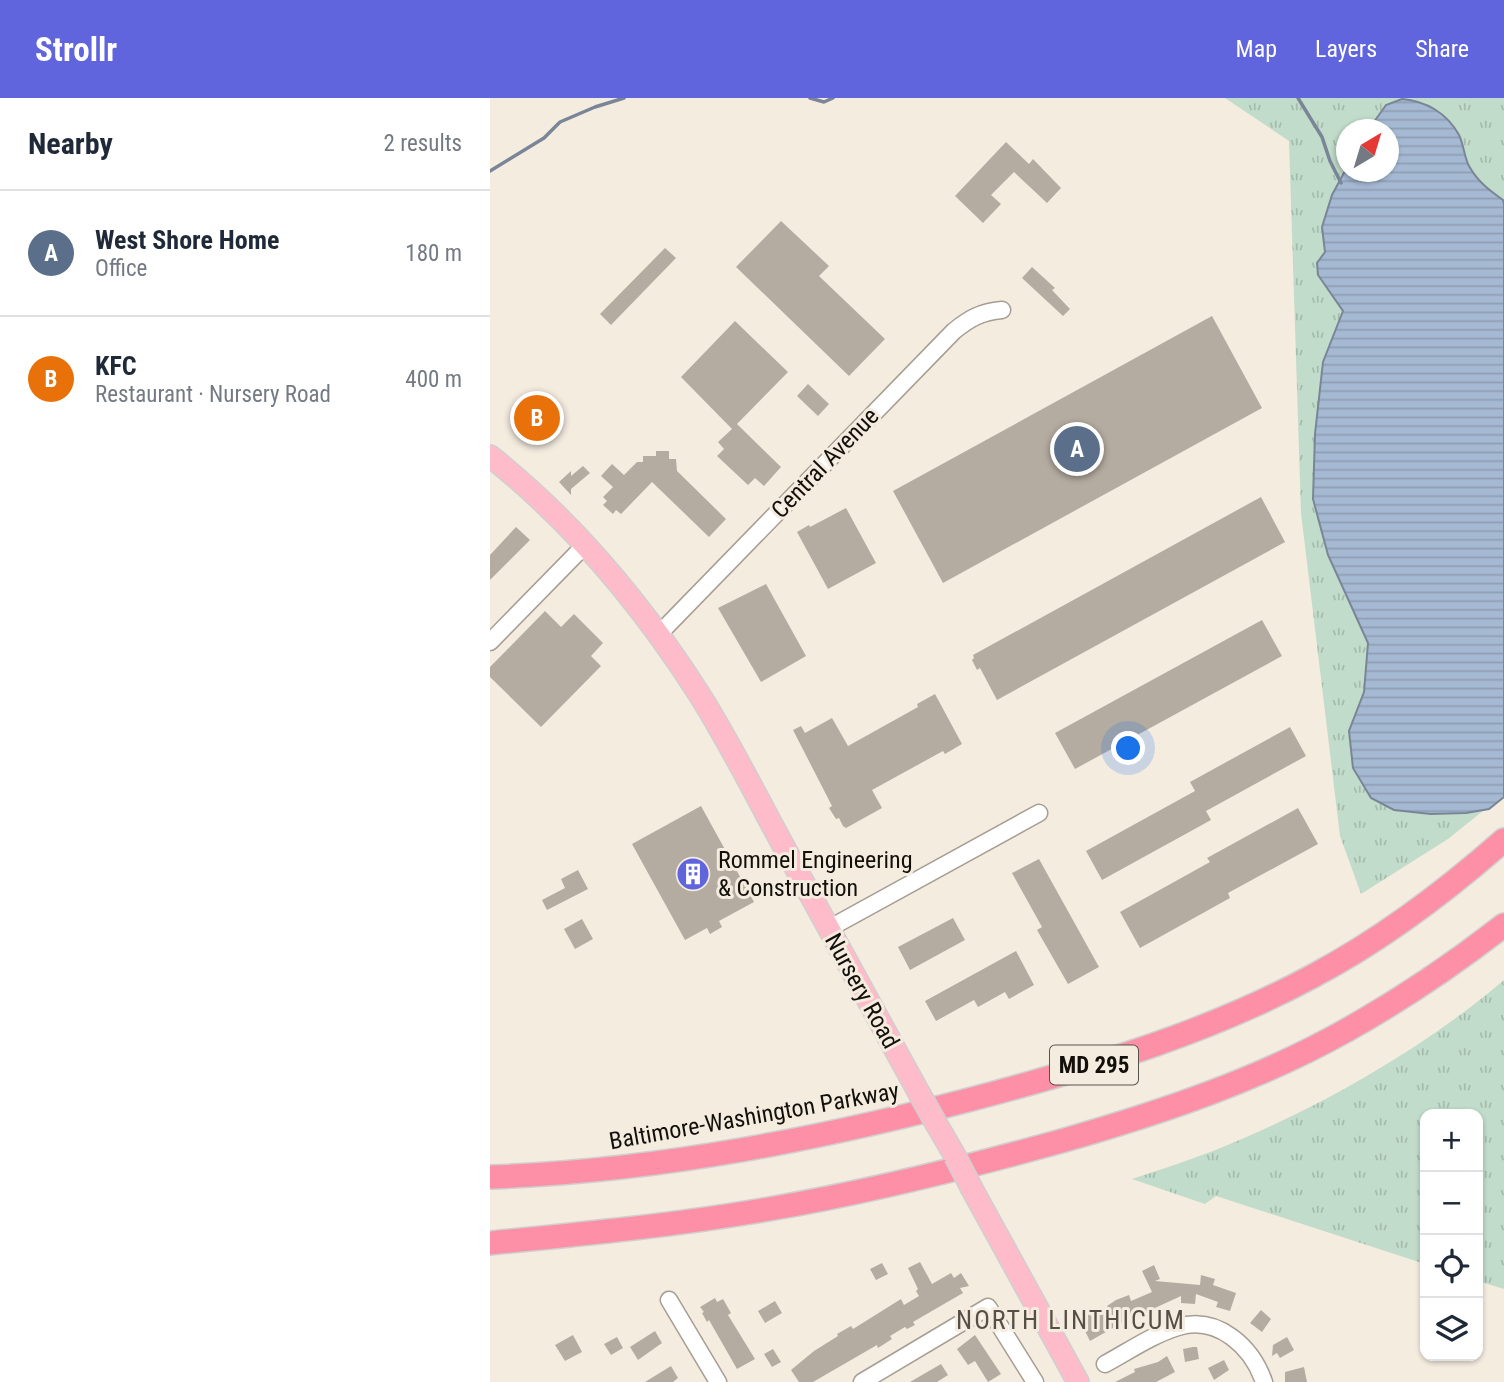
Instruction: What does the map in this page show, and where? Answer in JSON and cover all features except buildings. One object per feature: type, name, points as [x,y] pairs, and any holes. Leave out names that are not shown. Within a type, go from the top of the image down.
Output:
[{"type":"highway","name":"Baltimore-Washington Parkway","points":[[490,1177],[596,1170],[668,1161],[831,1133],[1040,1080],[1172,1040],[1293,987],[1383,935],[1428,903],[1504,840]]},
{"type":"highway","name":"MD 295","points":[[490,1243],[690,1221],[851,1194],[932,1175],[1114,1125],[1232,1084],[1345,1031],[1417,988],[1504,925]]},
{"type":"main road","name":"Nursery Road","points":[[490,456],[520,480],[586,544],[659,635],[700,696],[1079,1382]]},
{"type":"street","name":"Central Avenue","points":[[659,635],[954,331],[971,317],[1002,310]]},
{"type":"street","points":[[490,642],[586,544]]},
{"type":"street","points":[[828,929],[1039,813]]},
{"type":"street","points":[[669,1300],[718,1382]]},
{"type":"street","points":[[871,1380],[988,1307],[1035,1382]]},
{"type":"street","points":[[1105,1364],[1162,1333],[1181,1326],[1200,1326],[1217,1329],[1235,1338],[1250,1351],[1264,1382]]},
{"type":"green space","points":[[1225,98],[1504,98],[1504,794],[1448,839],[1361,894],[1340,836],[1301,513],[1289,141]]},
{"type":"green space","points":[[1504,980],[1504,1289],[1483,1283],[1483,1109],[1420,1109],[1420,1262],[1216,1196],[1205,1204],[1132,1179],[1213,1151],[1328,1098],[1403,1054]]},
{"type":"water","points":[[1402,99],[1427,105],[1442,114],[1459,135],[1472,172],[1503,200],[1504,204],[1504,797],[1489,809],[1466,813],[1431,814],[1394,810],[1371,798],[1353,768],[1349,731],[1364,692],[1368,643],[1328,555],[1313,499],[1315,434],[1323,362],[1343,311],[1318,275],[1317,263],[1325,252],[1322,227],[1339,182],[1399,182],[1399,119],[1376,119],[1386,105]]},
{"type":"waterway","points":[[490,171],[544,138],[560,122],[624,98]]},
{"type":"waterway","points":[[810,98],[824,102],[833,98]]},
{"type":"waterway","points":[[1298,98],[1322,137],[1341,183]]},
{"type":"place","name":"KFC","points":[[537,418]]},
{"type":"place","name":"West Shore Home","points":[[1077,449]]},
{"type":"place","name":"Rommel Engineering & Construction","points":[[693,874]]},
{"type":"district","name":"NORTH LINTHICUM","points":[[1071,1320]]}]
